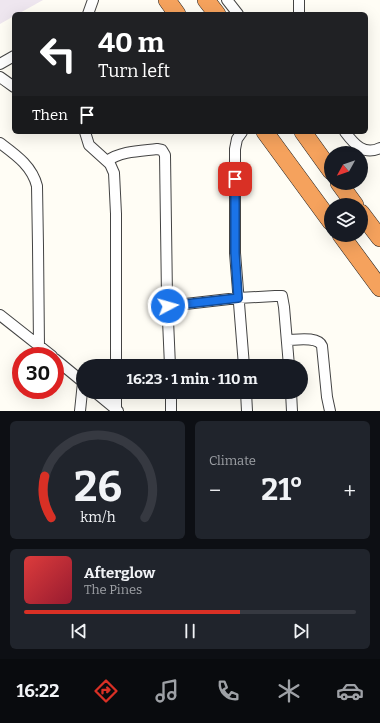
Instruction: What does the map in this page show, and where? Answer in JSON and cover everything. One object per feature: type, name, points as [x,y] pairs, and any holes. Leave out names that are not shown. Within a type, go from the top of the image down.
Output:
[{"type":"highway","points":[[167,0],[176,12]]},
{"type":"highway","points":[[206,0],[215,12]]},
{"type":"highway","points":[[266,134],[324,212]]},
{"type":"highway","points":[[304,134],[324,161]]},
{"type":"highway","points":[[368,222],[380,238]]},
{"type":"highway","points":[[346,242],[380,288]]},
{"type":"street","points":[[89,12],[93,0]]},
{"type":"street","points":[[228,0],[237,12]]},
{"type":"street","points":[[299,0],[299,12]]},
{"type":"street","points":[[0,64],[12,57]]},
{"type":"street","points":[[0,77],[12,86]]},
{"type":"street","points":[[241,134],[236,142],[235,149],[235,253],[243,359]]},
{"type":"street","points":[[347,134],[360,149],[368,151],[380,148]]},
{"type":"street","points":[[86,136],[92,148],[113,168],[115,185],[116,359]]},
{"type":"street","points":[[0,143],[30,169],[35,176],[39,346]]},
{"type":"street","points":[[107,161],[120,154],[157,149],[164,152],[167,215],[170,359]]},
{"type":"street","points":[[168,306],[238,298],[282,296],[288,359]]},
{"type":"street","points":[[0,315],[39,346]]},
{"type":"street","points":[[286,340],[315,340],[320,342],[322,346],[327,397],[330,411]]},
{"type":"street","points":[[64,366],[76,376]]},
{"type":"street","points":[[80,411],[81,399]]},
{"type":"street","points":[[104,399],[117,410]]},
{"type":"street","points":[[116,399],[117,410]]},
{"type":"street","points":[[171,399],[171,411]]},
{"type":"street","points":[[246,399],[247,411]]},
{"type":"street","points":[[291,399],[292,411]]},
{"type":"shaded area","points":[[0,0],[43,0],[22,12],[12,12],[12,17],[0,24]]},
{"type":"route","points":[[168,306],[238,298],[234,216],[235,179]]}]
